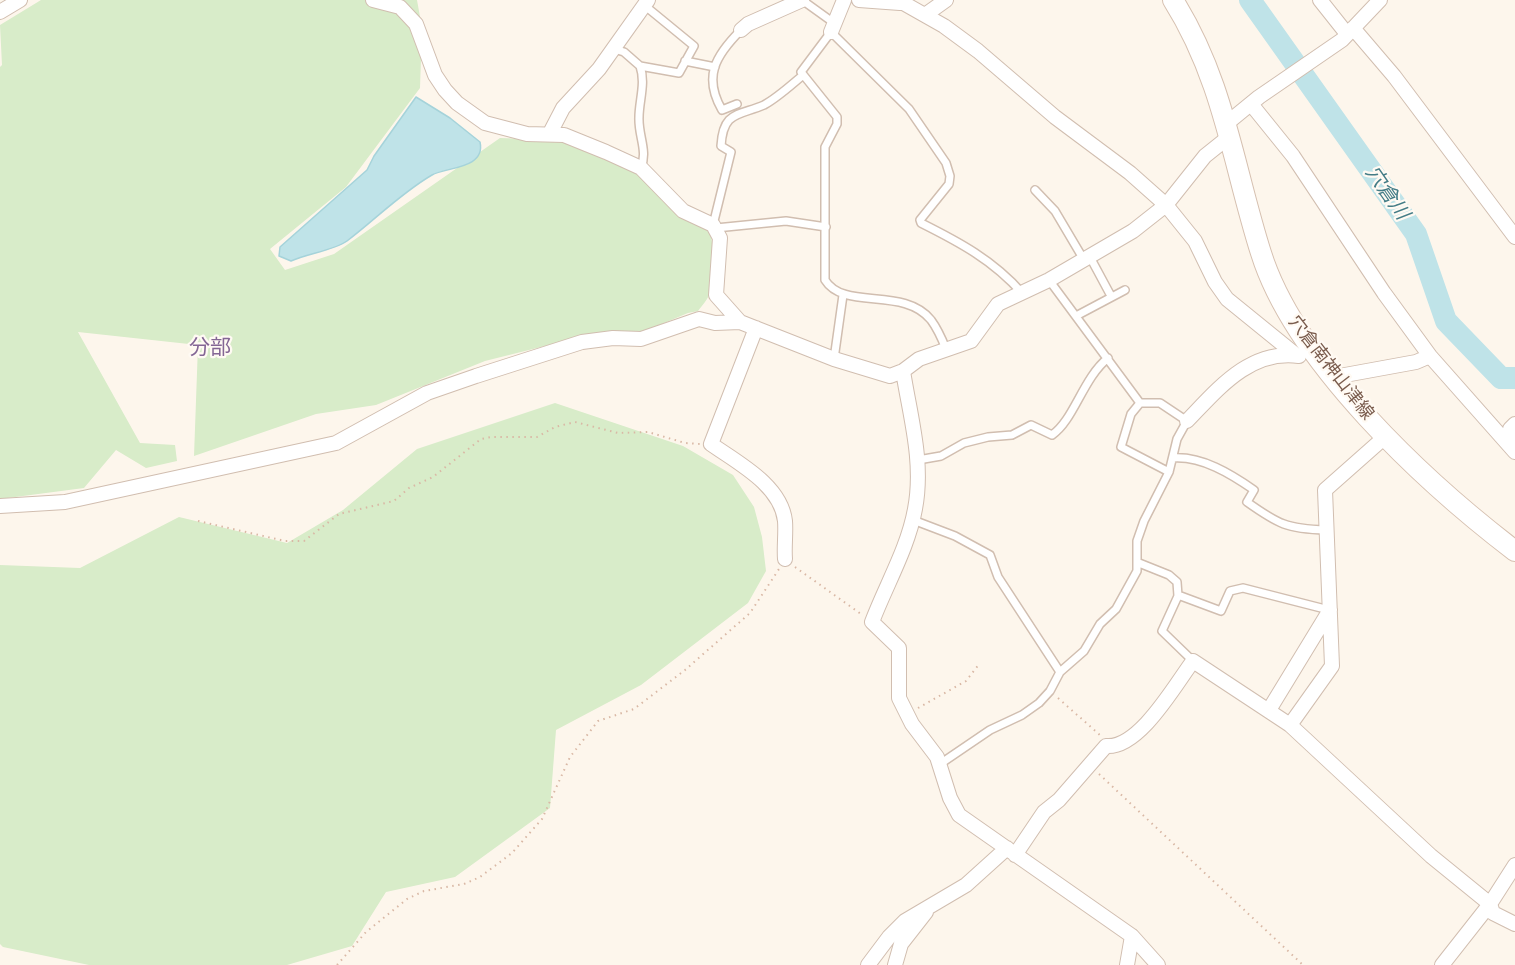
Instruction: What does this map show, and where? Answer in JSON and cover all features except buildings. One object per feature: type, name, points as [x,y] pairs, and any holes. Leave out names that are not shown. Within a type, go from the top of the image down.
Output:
[{"type":"main road","name":"穴倉南神山津線","points":[[1173,0],[1198,41],[1228,130],[1258,243],[1270,278],[1287,312],[1329,370],[1386,436],[1450,500],[1515,551]]},
{"type":"street","points":[[0,12],[20,0]]},
{"type":"street","points":[[373,0],[400,7],[416,24],[435,75],[457,103],[485,123],[508,131],[550,134],[578,140],[641,168],[684,211],[715,227],[720,238],[716,295],[740,322]]},
{"type":"street","points":[[741,30],[748,24],[802,0]]},
{"type":"street","points":[[832,27],[844,0]]},
{"type":"street","points":[[859,0],[899,1],[925,15],[978,51],[1055,117],[1130,173],[1166,205],[1199,248],[1215,282],[1227,299],[1296,355],[1329,370],[1416,362],[1430,356]]},
{"type":"street","points":[[925,15],[946,0]]},
{"type":"street","points":[[1320,0],[1347,34],[1400,84],[1515,237]]},
{"type":"street","points":[[0,506],[65,502],[336,443],[427,393],[582,342],[613,338],[641,339],[699,319],[715,323],[740,322],[834,359],[890,376],[903,371],[919,359],[971,341],[998,304],[1049,280],[1133,231],[1166,205],[1205,156],[1255,101],[1347,34],[1380,0]]},
{"type":"street","points":[[550,134],[563,108],[614,49],[646,2]]},
{"type":"street","points":[[1255,101],[1367,269],[1430,356],[1515,452]]},
{"type":"street","points":[[756,328],[711,444],[760,480],[774,495],[785,524],[784,559]]},
{"type":"street","points":[[1187,421],[1239,372],[1253,362],[1276,354],[1296,355]]},
{"type":"street","points":[[903,371],[918,460],[917,490],[913,520],[872,622],[899,648],[897,688],[906,715],[940,764],[950,798],[958,815],[1132,936],[1158,965]]},
{"type":"street","points":[[1290,725],[1332,666],[1324,490],[1386,436]]},
{"type":"street","points":[[1269,710],[1330,610]]},
{"type":"street","points":[[868,965],[896,929],[915,914],[966,885],[1011,852],[1044,812],[1059,800],[1106,747],[1122,745],[1151,717],[1193,661],[1290,725],[1431,856],[1490,904],[1493,913],[1515,924]]},
{"type":"street","points":[[1442,965],[1490,904],[1515,865]]},
{"type":"street","points":[[895,965],[901,944],[932,906]]},
{"type":"street","points":[[1127,965],[1132,936]]},
{"type":"lane","points":[[802,0],[832,27],[909,109],[946,163],[950,176],[949,184],[925,213],[921,223],[967,246],[1006,275],[1022,293]]},
{"type":"lane","points":[[640,66],[645,65],[677,74],[694,46],[646,2]]},
{"type":"lane","points":[[826,227],[786,221],[715,227],[731,152],[721,146],[725,124],[739,111],[765,104],[802,76],[804,65],[832,27]]},
{"type":"lane","points":[[737,104],[722,110],[711,88],[711,77],[715,67],[741,30]]},
{"type":"lane","points":[[614,49],[624,52],[640,66],[642,100],[639,119],[644,147],[641,168]]},
{"type":"lane","points":[[685,61],[715,67]]},
{"type":"lane","points":[[802,76],[817,88],[837,117],[837,124],[825,147],[825,279],[835,291],[843,295],[888,299],[921,311],[931,320],[946,349]]},
{"type":"lane","points":[[1035,190],[1055,211],[1111,297]]},
{"type":"lane","points":[[1049,280],[1140,404]]},
{"type":"lane","points":[[1076,316],[1125,290]]},
{"type":"lane","points":[[834,359],[843,295]]},
{"type":"lane","points":[[918,460],[941,456],[964,443],[988,436],[1012,435],[1031,425],[1052,435],[1088,381],[1108,358]]},
{"type":"lane","points":[[940,764],[990,730],[1022,715],[1050,691],[1060,672],[1084,651],[1100,624],[1116,609],[1139,563],[1136,555],[1137,541],[1144,520],[1169,472],[1177,439],[1187,421],[1160,403],[1140,404],[1131,414],[1121,447],[1169,472]]},
{"type":"lane","points":[[1173,458],[1213,466],[1242,482],[1254,490],[1247,502],[1276,522],[1297,530],[1326,530]]},
{"type":"lane","points":[[913,520],[955,536],[990,555],[998,578],[1060,672]]},
{"type":"lane","points":[[1139,563],[1169,575],[1178,586],[1178,595],[1162,631],[1193,661]]},
{"type":"lane","points":[[1178,595],[1221,611],[1230,591],[1243,588],[1330,610]]},
{"type":"path","points":[[198,520],[285,541],[304,541],[339,514],[394,501],[409,488],[433,477],[481,439],[491,436],[537,437],[555,427],[576,422],[618,433],[648,432],[685,443],[711,444]]},
{"type":"path","points":[[337,965],[366,933],[406,898],[424,891],[464,884],[480,877],[512,853],[542,819],[570,757],[598,721],[634,709],[685,670],[750,613],[784,559],[872,622]]},
{"type":"path","points":[[906,715],[966,681],[980,663]]},
{"type":"path","points":[[1050,691],[1103,739],[1106,747]]},
{"type":"path","points":[[1089,764],[1303,965]]},
{"type":"green space","points":[[41,0],[417,0],[422,28],[420,88],[346,187],[270,249],[285,270],[334,254],[500,138],[561,140],[639,173],[709,231],[714,263],[709,295],[698,311],[645,331],[589,335],[485,361],[376,405],[316,414],[194,456],[198,345],[78,332],[140,443],[175,445],[177,461],[146,468],[116,450],[84,488],[0,499],[0,67],[2,65],[0,25]]},
{"type":"green space","points":[[555,403],[683,446],[733,475],[754,507],[762,537],[766,571],[748,603],[641,685],[556,730],[550,808],[455,877],[386,892],[352,946],[287,965],[89,965],[3,947],[0,944],[0,565],[80,568],[179,517],[287,543],[343,510],[417,449]]},
{"type":"water","points":[[416,97],[450,118],[480,142],[477,157],[464,166],[438,172],[421,182],[342,244],[291,261],[279,256],[280,247],[367,170],[374,156]]},
{"type":"waterway","name":"穴倉川","points":[[1250,0],[1416,234],[1446,321],[1501,378],[1515,378]]},
{"type":"district","name":"分部","points":[[210,348]]}]
